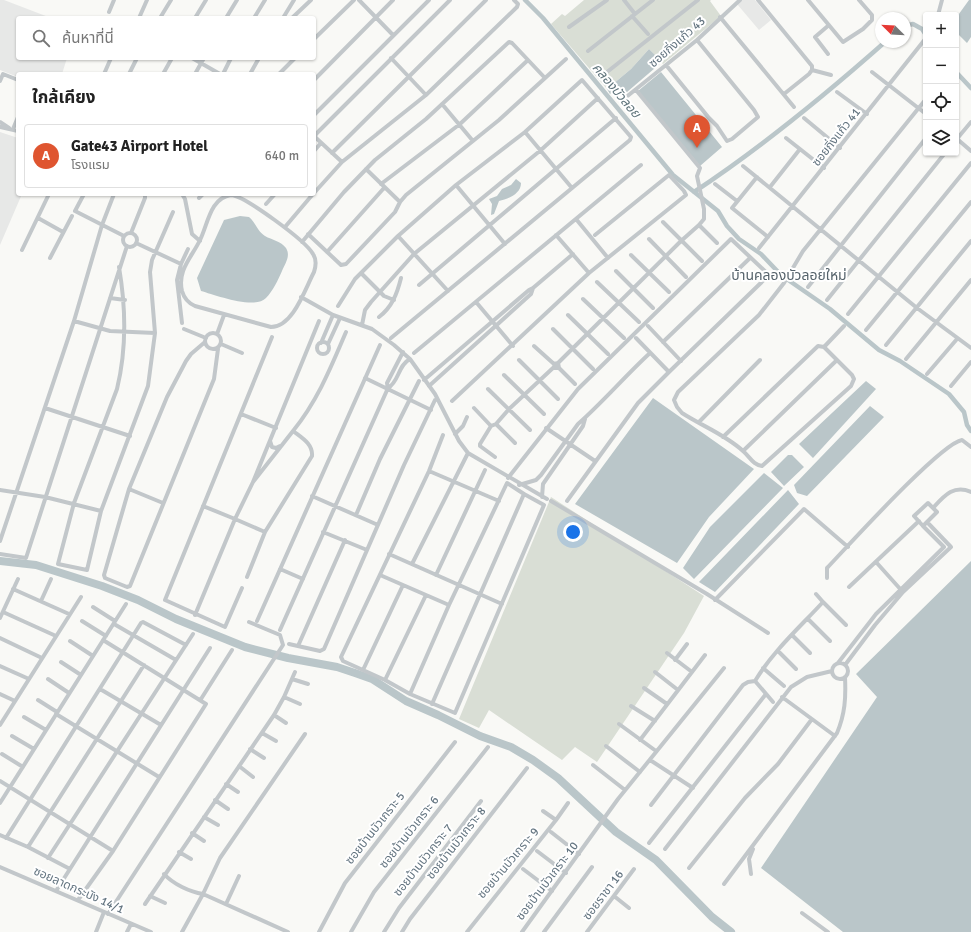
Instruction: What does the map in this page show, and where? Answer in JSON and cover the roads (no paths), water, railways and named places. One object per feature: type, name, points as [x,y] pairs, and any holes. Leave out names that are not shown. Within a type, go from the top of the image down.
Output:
[{"type":"street","points":[[108,12],[114,0]]},
{"type":"street","points":[[140,16],[147,0]]},
{"type":"street","points":[[161,16],[171,0]]},
{"type":"street","points":[[196,16],[206,0]]},
{"type":"street","points":[[227,16],[237,0]]},
{"type":"street","points":[[255,16],[266,0]]},
{"type":"street","points":[[285,16],[294,0]]},
{"type":"street","points":[[294,16],[311,0]]},
{"type":"street","points":[[316,37],[354,0]]},
{"type":"street","points":[[359,0],[393,35]]},
{"type":"street","points":[[316,78],[393,0]]},
{"type":"street","points":[[316,113],[429,0]]},
{"type":"street","points":[[316,134],[450,0]]},
{"type":"street","points":[[332,153],[486,0]]},
{"type":"street","points":[[316,192],[342,162],[426,95],[517,7],[518,4],[514,0]]},
{"type":"street","points":[[569,27],[607,0]]},
{"type":"street","points":[[624,0],[648,34]]},
{"type":"street","points":[[588,51],[653,0]]},
{"type":"street","points":[[602,76],[698,0]]},
{"type":"street","name":"ซอยกิ่งแก้ว 43","points":[[625,98],[696,40],[740,0]]},
{"type":"street","points":[[758,0],[812,66],[812,70]]},
{"type":"street","points":[[808,0],[843,42],[870,23],[872,17],[859,0]]},
{"type":"street","points":[[939,12],[942,0]]},
{"type":"street","points":[[720,17],[794,107]]},
{"type":"street","points":[[828,54],[815,37],[829,25]]},
{"type":"street","points":[[666,65],[709,118],[718,126],[727,141],[739,134],[758,117],[754,110],[696,40]]},
{"type":"street","points":[[302,242],[366,169],[442,104],[508,42],[512,43],[545,78]]},
{"type":"street","name":"ซอยกิ่งแก้ว 41","points":[[759,248],[923,42]]},
{"type":"street","points":[[391,58],[426,95]]},
{"type":"street","points":[[308,234],[341,265],[346,264],[395,212],[400,202],[499,120],[566,59]]},
{"type":"street","points":[[105,72],[110,60]]},
{"type":"street","points":[[130,72],[137,60]]},
{"type":"street","points":[[164,72],[171,60]]},
{"type":"street","points":[[196,60],[217,72]]},
{"type":"street","points":[[196,72],[203,60]]},
{"type":"street","points":[[224,72],[230,60]]},
{"type":"street","points":[[251,72],[258,60]]},
{"type":"street","points":[[281,72],[293,60]]},
{"type":"street","points":[[327,252],[382,186],[460,124],[528,60]]},
{"type":"street","points":[[784,94],[812,70]]},
{"type":"street","points":[[812,70],[830,75]]},
{"type":"street","points":[[872,72],[923,112]]},
{"type":"street","points":[[0,81],[3,74],[16,79]]},
{"type":"street","points":[[338,306],[347,290],[361,273],[398,236],[456,185],[525,132],[581,80],[632,138],[391,338]]},
{"type":"street","points":[[495,457],[480,445],[491,426],[496,424],[509,409],[556,366],[681,241],[700,225],[704,214],[703,201],[697,178],[700,168],[636,90]]},
{"type":"street","points":[[837,92],[867,114]]},
{"type":"street","points":[[362,325],[365,310],[379,291],[414,254],[541,150],[598,98]]},
{"type":"street","points":[[442,104],[473,141]]},
{"type":"street","points":[[723,436],[818,346],[824,347],[852,376],[854,380],[851,386],[767,464],[762,466],[758,466],[743,451],[723,436],[677,408],[674,400],[675,395],[759,315],[784,283],[798,259],[923,104]]},
{"type":"street","points":[[419,285],[616,118]]},
{"type":"street","points":[[804,118],[840,148]]},
{"type":"street","points":[[0,122],[13,129]]},
{"type":"street","points":[[959,136],[971,122]]},
{"type":"street","points":[[0,127],[13,129]]},
{"type":"street","points":[[525,132],[572,188]]},
{"type":"street","points":[[316,138],[342,162]]},
{"type":"street","points":[[786,138],[824,168]]},
{"type":"street","points":[[959,141],[971,151]]},
{"type":"street","points":[[808,287],[923,142]]},
{"type":"street","points":[[316,149],[321,143]]},
{"type":"street","points":[[770,187],[800,149]]},
{"type":"street","points":[[827,300],[860,261],[943,156]]},
{"type":"street","points":[[848,314],[880,277],[971,163]]},
{"type":"street","points":[[414,353],[641,165]]},
{"type":"street","points":[[743,166],[794,206],[917,308],[971,348]]},
{"type":"street","points":[[366,169],[400,202]]},
{"type":"street","points":[[452,401],[513,346],[589,273],[686,195],[669,175],[595,235]]},
{"type":"street","points":[[756,177],[732,206],[733,210],[768,237]]},
{"type":"street","points":[[715,184],[737,201]]},
{"type":"street","points":[[456,185],[505,244]]},
{"type":"street","points":[[22,250],[48,196]]},
{"type":"street","points":[[83,196],[75,211],[124,236]]},
{"type":"street","points":[[0,540],[74,321],[102,225],[113,196]]},
{"type":"street","points":[[124,236],[130,233],[145,196]]},
{"type":"street","points":[[183,196],[192,234],[200,241]]},
{"type":"street","points":[[228,196],[240,198],[285,227],[302,242],[314,255],[316,267],[289,318],[285,323],[276,327],[224,315],[190,304],[183,295],[180,282],[182,272],[200,241],[216,202],[228,196]]},
{"type":"street","points":[[266,204],[273,196]]},
{"type":"street","points":[[285,227],[312,196]]},
{"type":"street","points":[[866,330],[971,202]]},
{"type":"street","points":[[119,267],[124,300],[125,332],[120,379],[74,503],[58,564],[87,570],[101,511],[148,386],[155,333],[150,272],[156,252],[173,212]]},
{"type":"street","points":[[50,258],[72,216]]},
{"type":"street","points":[[38,218],[63,232]]},
{"type":"street","points":[[576,219],[608,258]]},
{"type":"street","points":[[663,222],[702,261]]},
{"type":"street","points":[[700,225],[717,243]]},
{"type":"street","points":[[124,236],[123,241],[127,246],[132,247],[136,243],[137,238],[130,233]]},
{"type":"street","points":[[556,235],[589,273]]},
{"type":"street","points":[[398,236],[448,291]]},
{"type":"street","points":[[649,239],[686,277]]},
{"type":"street","points":[[508,478],[578,389],[731,239],[768,276],[638,403],[567,501]]},
{"type":"street","points":[[886,344],[971,241]]},
{"type":"street","points":[[136,243],[181,264]]},
{"type":"street","points":[[0,554],[26,558],[127,246]]},
{"type":"street","points":[[182,323],[178,280],[181,264],[188,249]]},
{"type":"street","points":[[424,380],[572,254]]},
{"type":"street","points":[[631,255],[670,292]]},
{"type":"street","points":[[663,342],[750,258]]},
{"type":"street","points":[[616,271],[654,308]]},
{"type":"street","points":[[361,273],[379,291],[394,300]]},
{"type":"street","points":[[379,317],[394,300],[401,278]]},
{"type":"street","points":[[906,359],[971,280]]},
{"type":"street","points":[[597,282],[639,322]]},
{"type":"street","points":[[429,386],[530,294],[533,288]]},
{"type":"street","points":[[301,297],[340,318],[362,325],[384,337],[403,352],[429,386],[455,434],[468,453],[715,600],[768,634]]},
{"type":"street","points":[[110,298],[124,300]]},
{"type":"street","points":[[583,299],[624,338]]},
{"type":"street","points":[[476,302],[513,346]]},
{"type":"street","points":[[329,350],[326,353],[322,353],[318,350],[319,344],[333,314]]},
{"type":"street","points":[[217,334],[224,315]]},
{"type":"street","points":[[568,315],[608,354]]},
{"type":"street","points":[[329,350],[328,344],[340,318]]},
{"type":"street","points":[[74,321],[100,330],[155,333]]},
{"type":"street","points":[[195,615],[235,519],[253,482],[276,428],[319,321]]},
{"type":"street","points":[[648,326],[681,361]]},
{"type":"street","points":[[824,347],[844,326]]},
{"type":"street","points":[[184,329],[205,340],[209,349],[218,349]]},
{"type":"street","points":[[553,329],[593,369]]},
{"type":"street","points":[[253,482],[294,431],[316,400],[346,332]]},
{"type":"street","points":[[212,333],[217,334],[220,337],[221,344],[218,349],[214,379],[130,586],[127,587],[105,578],[104,575],[129,489],[168,397],[186,361],[212,333]]},
{"type":"street","points":[[242,588],[225,627],[195,615],[165,600],[272,337]]},
{"type":"street","points":[[636,338],[669,372]]},
{"type":"street","points":[[927,374],[957,338]]},
{"type":"street","points":[[311,342],[319,344],[325,342],[328,344]]},
{"type":"street","points":[[221,344],[242,353]]},
{"type":"street","points":[[258,621],[380,345]]},
{"type":"street","points":[[534,346],[575,384]]},
{"type":"street","points":[[329,350],[337,353]]},
{"type":"street","points":[[388,388],[387,383],[403,352]]},
{"type":"street","points":[[519,484],[536,480],[578,424],[585,419],[618,383],[650,353]]},
{"type":"street","points":[[280,630],[334,505],[388,388],[392,386],[404,362],[410,360]]},
{"type":"street","points":[[519,360],[558,399]]},
{"type":"street","points":[[699,422],[760,360]]},
{"type":"street","points":[[743,451],[837,360]]},
{"type":"street","points":[[951,386],[971,362]]},
{"type":"street","points":[[504,375],[544,414]]},
{"type":"street","points":[[365,378],[431,410]]},
{"type":"street","points":[[356,515],[380,459],[419,381]]},
{"type":"street","points":[[488,389],[530,430]]},
{"type":"street","points":[[289,644],[320,652],[324,649],[404,465],[435,400]]},
{"type":"street","points":[[45,408],[130,436]]},
{"type":"street","points":[[474,408],[491,426]]},
{"type":"street","points":[[241,414],[276,428]]},
{"type":"street","points":[[455,434],[463,426],[468,417]]},
{"type":"street","points":[[542,497],[543,484],[583,426],[585,419]]},
{"type":"street","points":[[496,424],[515,443]]},
{"type":"street","points":[[546,428],[569,445],[595,461]]},
{"type":"street","points":[[247,577],[265,532],[312,456],[313,451],[310,444],[294,431]]},
{"type":"street","points":[[410,694],[458,585],[507,483],[544,506],[454,713],[410,694],[385,680],[343,661],[341,657],[429,471],[443,435]]},
{"type":"street","points":[[828,578],[827,568],[932,461],[956,441],[962,440],[971,447]]},
{"type":"street","points":[[270,441],[272,447],[276,448],[281,446]]},
{"type":"street","points":[[412,564],[468,453]]},
{"type":"street","points":[[436,575],[485,470]]},
{"type":"street","points":[[429,471],[499,501]]},
{"type":"street","points":[[129,489],[163,503]]},
{"type":"street","points":[[933,508],[951,491],[960,489],[971,492]]},
{"type":"street","points":[[0,490],[74,503],[101,511]]},
{"type":"street","points":[[432,704],[524,494]]},
{"type":"street","points":[[312,496],[378,525]]},
{"type":"street","points":[[923,526],[937,512],[928,503],[914,516],[923,526],[944,547],[943,551]]},
{"type":"street","points":[[203,506],[265,532]]},
{"type":"street","points":[[715,600],[804,509],[848,547]]},
{"type":"street","points":[[849,588],[919,521]]},
{"type":"street","points":[[845,677],[837,679],[833,676],[832,671],[834,666],[838,663],[876,614],[943,551],[951,547],[927,522]]},
{"type":"street","points":[[323,532],[367,550]]},
{"type":"street","points":[[298,646],[345,540]]},
{"type":"street","points":[[389,554],[502,604]]},
{"type":"street","points":[[876,562],[902,591]]},
{"type":"street","points":[[280,569],[303,578]]},
{"type":"street","points":[[380,575],[449,605]]},
{"type":"street","points":[[0,618],[18,579]]},
{"type":"street","points":[[41,601],[51,579]]},
{"type":"street","points":[[363,670],[403,585]]},
{"type":"street","points":[[13,589],[70,614]]},
{"type":"street","points":[[845,666],[902,591]]},
{"type":"street","points":[[816,594],[846,625]]},
{"type":"street","points":[[385,680],[426,595]]},
{"type":"street","points":[[1,723],[81,597]]},
{"type":"street","points":[[755,681],[763,668],[823,602]]},
{"type":"street","points":[[0,803],[126,604]]},
{"type":"street","points":[[93,607],[133,636],[176,660]]},
{"type":"street","points":[[3,612],[56,636]]},
{"type":"street","points":[[808,619],[830,641]]},
{"type":"street","points":[[82,621],[106,636]]},
{"type":"street","points":[[6,838],[140,624],[144,622],[186,645]]},
{"type":"street","points":[[96,932],[106,913],[280,649],[283,642],[280,636],[249,622]]},
{"type":"street","points":[[48,858],[193,634]]},
{"type":"street","points":[[792,635],[810,653]]},
{"type":"street","points":[[0,638],[42,658]]},
{"type":"street","points":[[78,900],[113,851],[206,704],[201,699],[103,640]]},
{"type":"street","points":[[70,641],[93,656]]},
{"type":"street","points":[[675,660],[687,644]]},
{"type":"street","points":[[56,891],[210,648]]},
{"type":"street","points":[[201,699],[232,650]]},
{"type":"street","points":[[778,651],[796,669]]},
{"type":"street","points":[[667,653],[692,672]]},
{"type":"street","points":[[640,740],[705,655]]},
{"type":"street","points":[[61,662],[81,675]]},
{"type":"street","points":[[724,884],[835,736],[845,711],[845,677],[848,670],[845,666],[838,663]]},
{"type":"street","points":[[28,846],[144,665]]},
{"type":"street","points":[[0,666],[29,679]]},
{"type":"street","name":"ซอยบ้านบัวเกราะ 10","points":[[522,932],[618,799],[724,668]]},
{"type":"street","points":[[763,668],[784,686]]},
{"type":"street","points":[[665,849],[782,697],[792,687],[807,677],[832,671]]},
{"type":"street","points":[[145,904],[179,852],[274,715],[295,672]]},
{"type":"street","points":[[655,672],[678,690]]},
{"type":"street","points":[[48,679],[69,693]]},
{"type":"street","points":[[292,679],[308,684]]},
{"type":"street","points":[[755,681],[773,702]]},
{"type":"street","points":[[650,805],[743,685],[748,682],[755,681]]},
{"type":"street","points":[[100,688],[161,725]]},
{"type":"street","points":[[644,688],[667,704]]},
{"type":"street","points":[[0,694],[15,701]]},
{"type":"street","points":[[650,843],[766,694]]},
{"type":"street","points":[[284,697],[300,704]]},
{"type":"street","points":[[782,697],[835,736]]},
{"type":"street","points":[[38,700],[97,739],[159,777]]},
{"type":"street","points":[[631,706],[655,721]]},
{"type":"street","points":[[274,715],[286,723]]},
{"type":"street","points":[[24,717],[46,730]]},
{"type":"street","points":[[689,868],[745,798],[778,764],[812,719]]},
{"type":"street","points":[[619,724],[656,752]]},
{"type":"street","points":[[262,733],[276,741]]},
{"type":"street","points":[[182,932],[220,858],[305,734]]},
{"type":"street","points":[[12,736],[34,749]]},
{"type":"street","name":"ซอยบ้านบัวเกราะ 5","points":[[320,932],[345,883],[455,742]]},
{"type":"street","points":[[606,746],[640,772]]},
{"type":"street","name":"ซอยบ้านบัวเกราะ 6","points":[[352,932],[374,892],[488,747]]},
{"type":"street","points":[[250,749],[264,758]]},
{"type":"street","points":[[2,754],[23,767]]},
{"type":"street","points":[[650,760],[674,774],[693,788]]},
{"type":"street","points":[[593,765],[625,790]]},
{"type":"street","points":[[239,766],[253,777]]},
{"type":"street","name":"ซอยบ้านบัวเกราะ 8","points":[[402,932],[410,919],[527,768]]},
{"type":"street","points":[[0,781],[113,851]]},
{"type":"street","points":[[226,784],[238,792]]},
{"type":"street","points":[[215,800],[228,808]]},
{"type":"street","name":"ซอยบ้านบัวเกราะ 7","points":[[384,932],[399,908],[481,802]]},
{"type":"street","name":"ซอยบ้านบัวเกราะ 9","points":[[467,932],[568,803]]},
{"type":"street","points":[[543,811],[556,820]]},
{"type":"street","points":[[204,817],[218,825]]},
{"type":"street","points":[[551,832],[579,854]]},
{"type":"street","points":[[192,833],[204,841]]},
{"type":"street","points":[[0,836],[28,846],[70,869]]},
{"type":"street","points":[[751,874],[749,859],[755,843]]},
{"type":"street","points":[[537,851],[566,873]]},
{"type":"street","points":[[179,852],[191,859]]},
{"type":"street","name":"ซอยลาดกระบัง 14/1","points":[[0,866],[151,932]]},
{"type":"street","points":[[544,932],[592,867]]},
{"type":"street","points":[[523,869],[552,891]]},
{"type":"street","name":"ซอยราชา 16","points":[[587,932],[634,869]]},
{"type":"street","points":[[164,874],[173,882],[288,932]]},
{"type":"street","points":[[226,904],[239,876]]},
{"type":"street","points":[[150,896],[165,903]]},
{"type":"street","points":[[614,896],[629,908]]},
{"type":"street","points":[[802,913],[828,932]]},
{"type":"street","points":[[127,932],[131,924]]},
{"type":"water","points":[[969,0],[971,0],[971,37],[967,43],[959,35],[959,14]]},
{"type":"water","name":"คลองบัวลอย","points":[[649,49],[662,62],[627,92],[622,92],[616,96],[612,92],[610,94],[607,89],[631,69]]},
{"type":"water","points":[[661,72],[722,147],[700,166],[638,91]]},
{"type":"water","points":[[516,179],[521,183],[519,190],[510,197],[499,201],[494,214],[491,215],[492,204],[489,199],[497,196],[502,189],[511,185]]},
{"type":"water","points":[[240,216],[249,217],[262,234],[282,244],[286,248],[288,254],[287,260],[269,295],[261,301],[253,303],[225,298],[201,291],[197,278],[224,220]]},
{"type":"water","points":[[866,381],[876,389],[813,458],[799,444]]},
{"type":"water","points":[[653,398],[754,469],[709,517],[677,563],[575,504]]},
{"type":"water","points":[[870,406],[884,417],[807,496],[797,493],[794,485]]},
{"type":"water","points":[[788,455],[792,455],[804,467],[784,486],[771,472]]},
{"type":"water","points":[[764,473],[783,488],[694,579],[683,568],[710,527]]},
{"type":"water","points":[[788,490],[799,504],[715,592],[699,582]]},
{"type":"water","points":[[971,561],[971,932],[843,932],[761,868],[877,697],[856,674]]},
{"type":"waterway","name":"คลองบัวลอย","points":[[525,0],[543,18],[673,175],[718,211],[727,226],[739,239],[761,254],[781,275],[830,309],[879,350],[900,361],[949,394],[964,412],[967,425],[971,431]]},
{"type":"waterway","points":[[911,24],[913,24],[923,30]]},
{"type":"waterway","points":[[694,192],[744,157],[792,120],[878,48]]},
{"type":"waterway","points":[[959,75],[971,88]]},
{"type":"waterway","points":[[0,561],[36,565],[102,586],[138,600],[176,619],[245,647],[288,658],[337,667],[372,679],[406,701],[480,736],[511,747],[533,760],[558,778],[616,832],[656,860],[712,917],[731,932]]},
{"type":"place","name":"Gate43 Airport Hotel","points":[[697,148]]},
{"type":"district","name":"บ้านคลองบัวลอยใหม่","points":[[789,275]]}]
